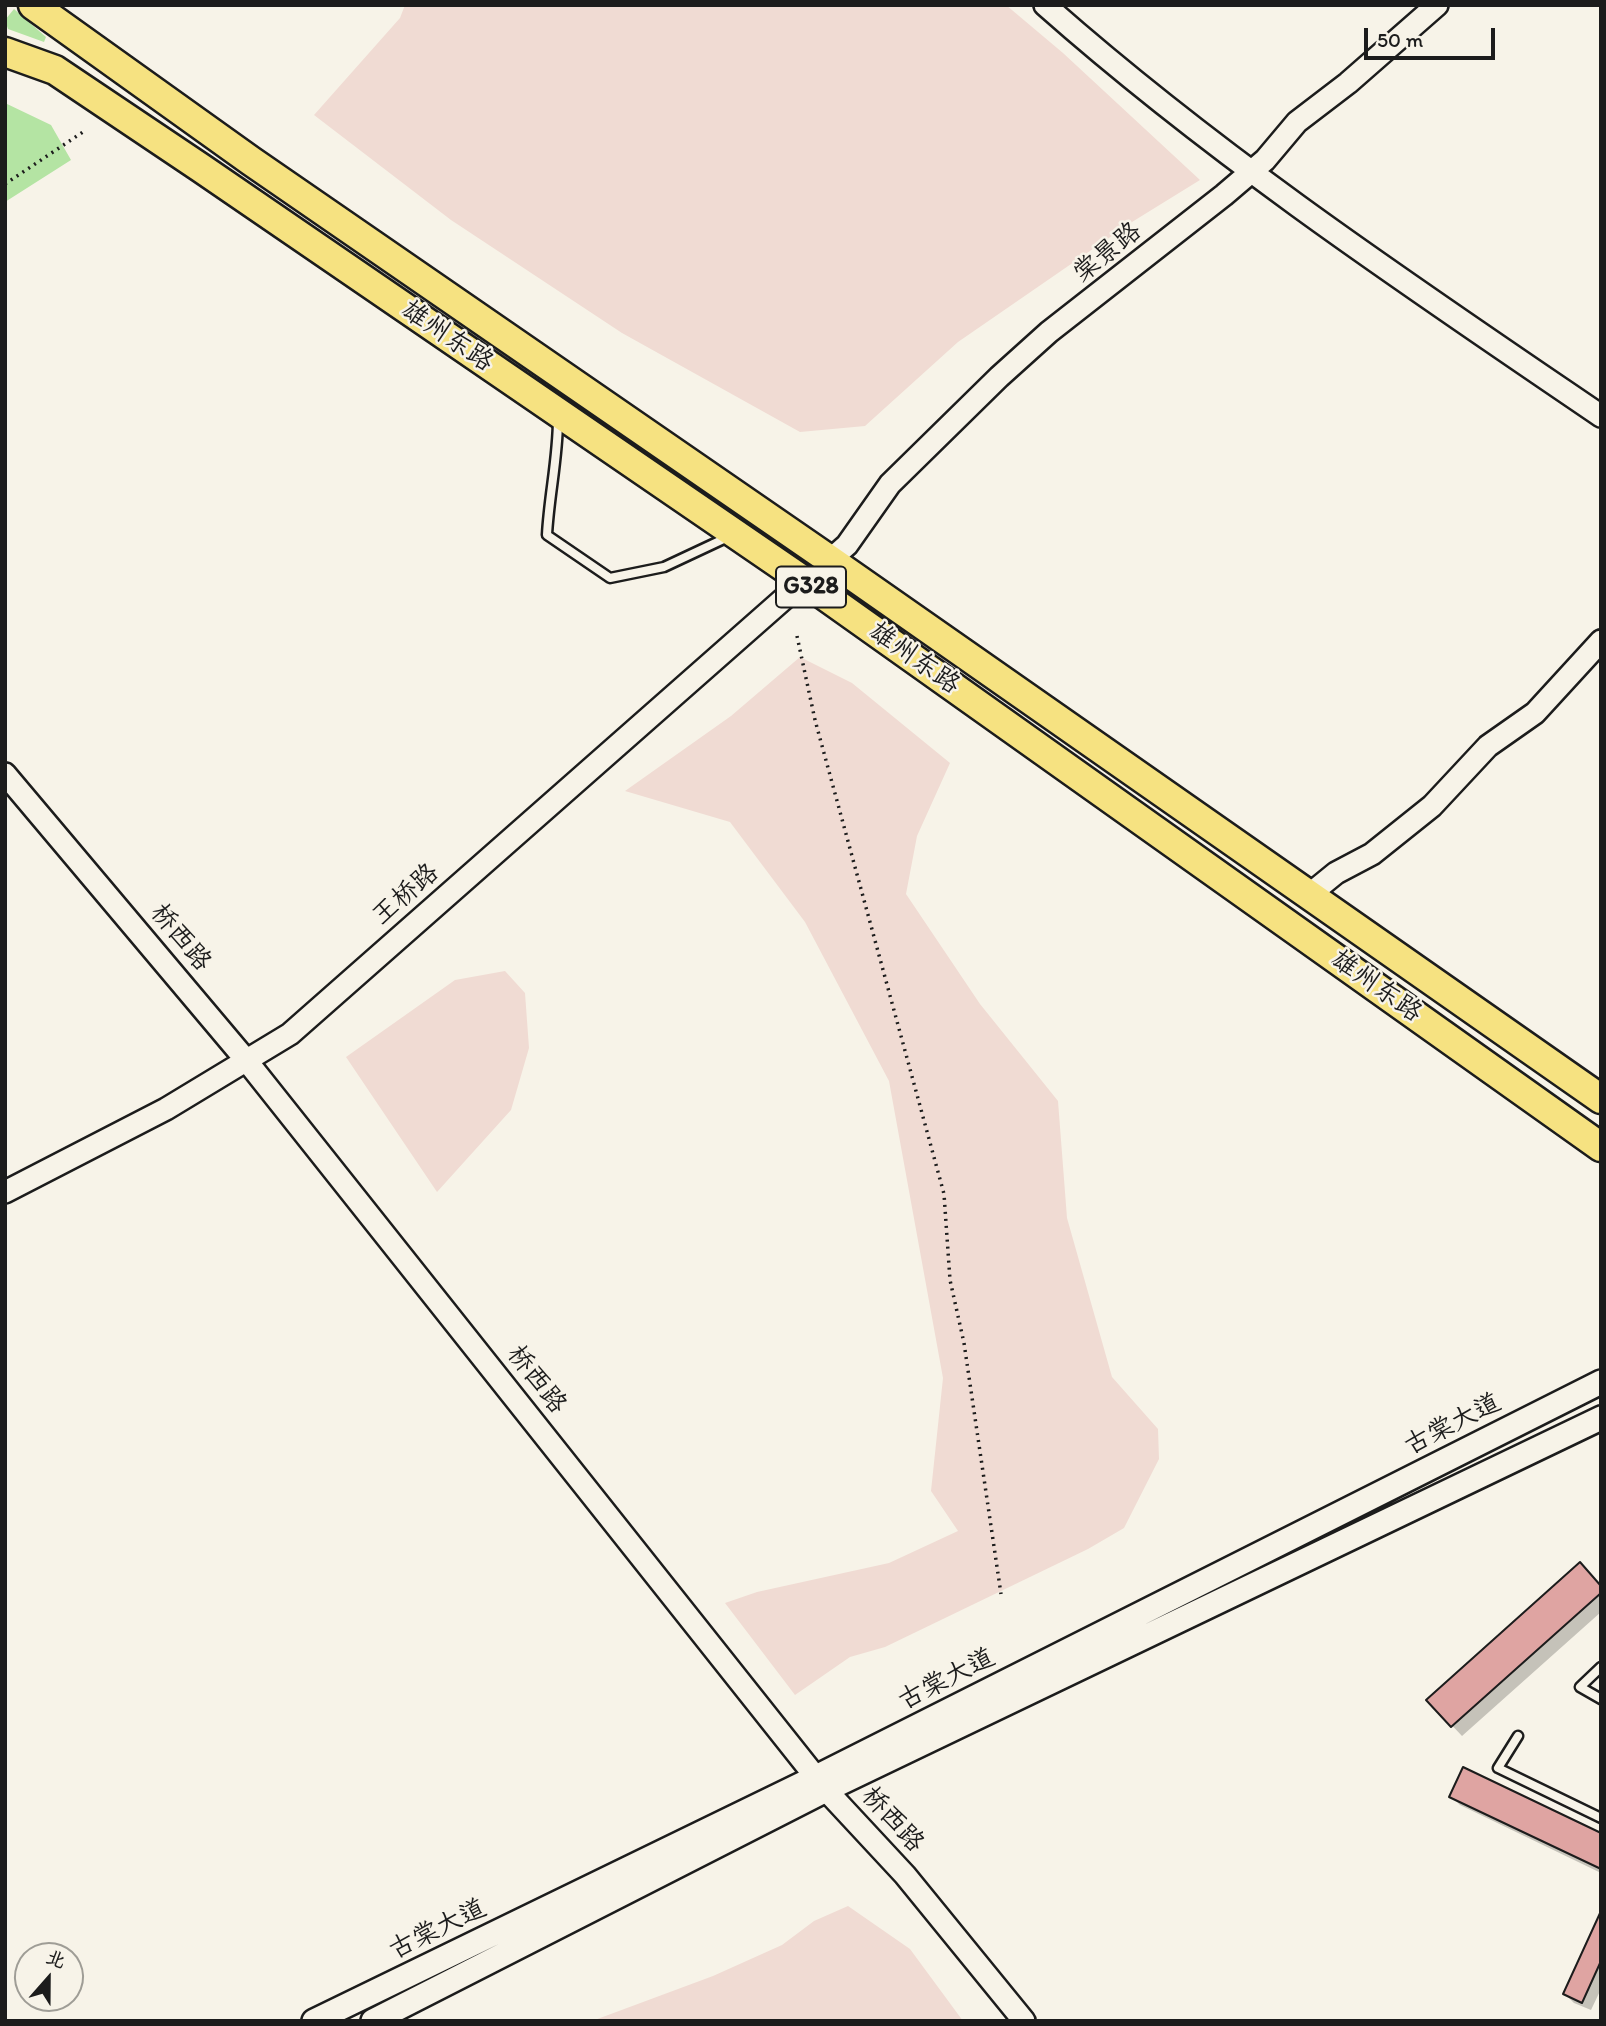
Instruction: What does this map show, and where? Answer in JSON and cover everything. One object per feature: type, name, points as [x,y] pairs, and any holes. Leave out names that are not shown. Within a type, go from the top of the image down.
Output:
[{"type":"highway","name":"雄州东路","points":[[33,5],[263,169],[830,560],[1601,1099]]},
{"type":"highway","name":"雄州东路","points":[[5,52],[55,70],[804,581],[1601,1147]]},
{"type":"main road","name":"古棠大道","points":[[373,2021],[821,1783],[1601,1382]]},
{"type":"main road","name":"古棠大道","points":[[314,2021],[1601,1418]]},
{"type":"street","points":[[1045,5],[1114,67],[1315,221],[1601,416]]},
{"type":"street","name":"棠景路","points":[[830,560],[847,544],[890,484],[999,377],[1049,332],[1147,258],[1265,160],[1297,122],[1357,75],[1437,5]]},
{"type":"street","name":"王桥路","points":[[5,1192],[166,1109],[290,1034],[804,581]]},
{"type":"street","points":[[1309,895],[1336,873],[1372,854],[1432,806],[1488,746],[1535,713],[1601,641]]},
{"type":"street","name":"桥西路","points":[[5,775],[246,1060],[821,1783],[905,1875],[1024,2021]]},
{"type":"lane","points":[[558,413],[558,454],[550,491],[547,535],[589,564],[610,578],[637,573],[664,567],[734,534]]},
{"type":"lane","points":[[1601,1667],[1580,1687],[1601,1699]]},
{"type":"lane","points":[[1518,1736],[1498,1768],[1601,1818]]},
{"type":"path","points":[[5,184],[86,131]]},
{"type":"path","points":[[797,636],[815,720],[944,1194],[950,1280],[964,1343],[1001,1594]]},
{"type":"shaded area","points":[[405,5],[1006,5],[1063,53],[1200,180],[1132,222],[958,342],[865,426],[800,432],[622,333],[451,220],[314,115],[400,18]]},
{"type":"shaded area","points":[[800,657],[852,683],[950,763],[917,836],[906,894],[980,1004],[1058,1101],[1067,1218],[1112,1377],[1158,1429],[1159,1459],[1124,1528],[1088,1549],[885,1647],[850,1657],[795,1695],[725,1603],[757,1592],[889,1563],[958,1531],[931,1491],[943,1378],[889,1081],[805,922],[730,822],[625,791],[731,716]]},
{"type":"shaded area","points":[[505,971],[525,993],[529,1048],[511,1110],[437,1192],[346,1057],[455,980]]},
{"type":"shaded area","points":[[848,1906],[910,1949],[963,2021],[592,2021],[713,1976],[782,1945],[814,1921]]},
{"type":"green space","points":[[14,9],[46,37],[44,42],[8,29],[5,20]]},
{"type":"green space","points":[[5,103],[51,125],[71,160],[5,202]]},
{"type":"building","points":[[1580,1562],[1601,1586],[1601,1593],[1451,1727],[1426,1700]]},
{"type":"building","points":[[1463,1767],[1601,1833],[1601,1869],[1449,1797]]},
{"type":"building","points":[[1601,1911],[1601,1961],[1582,2003],[1563,1994]]}]
